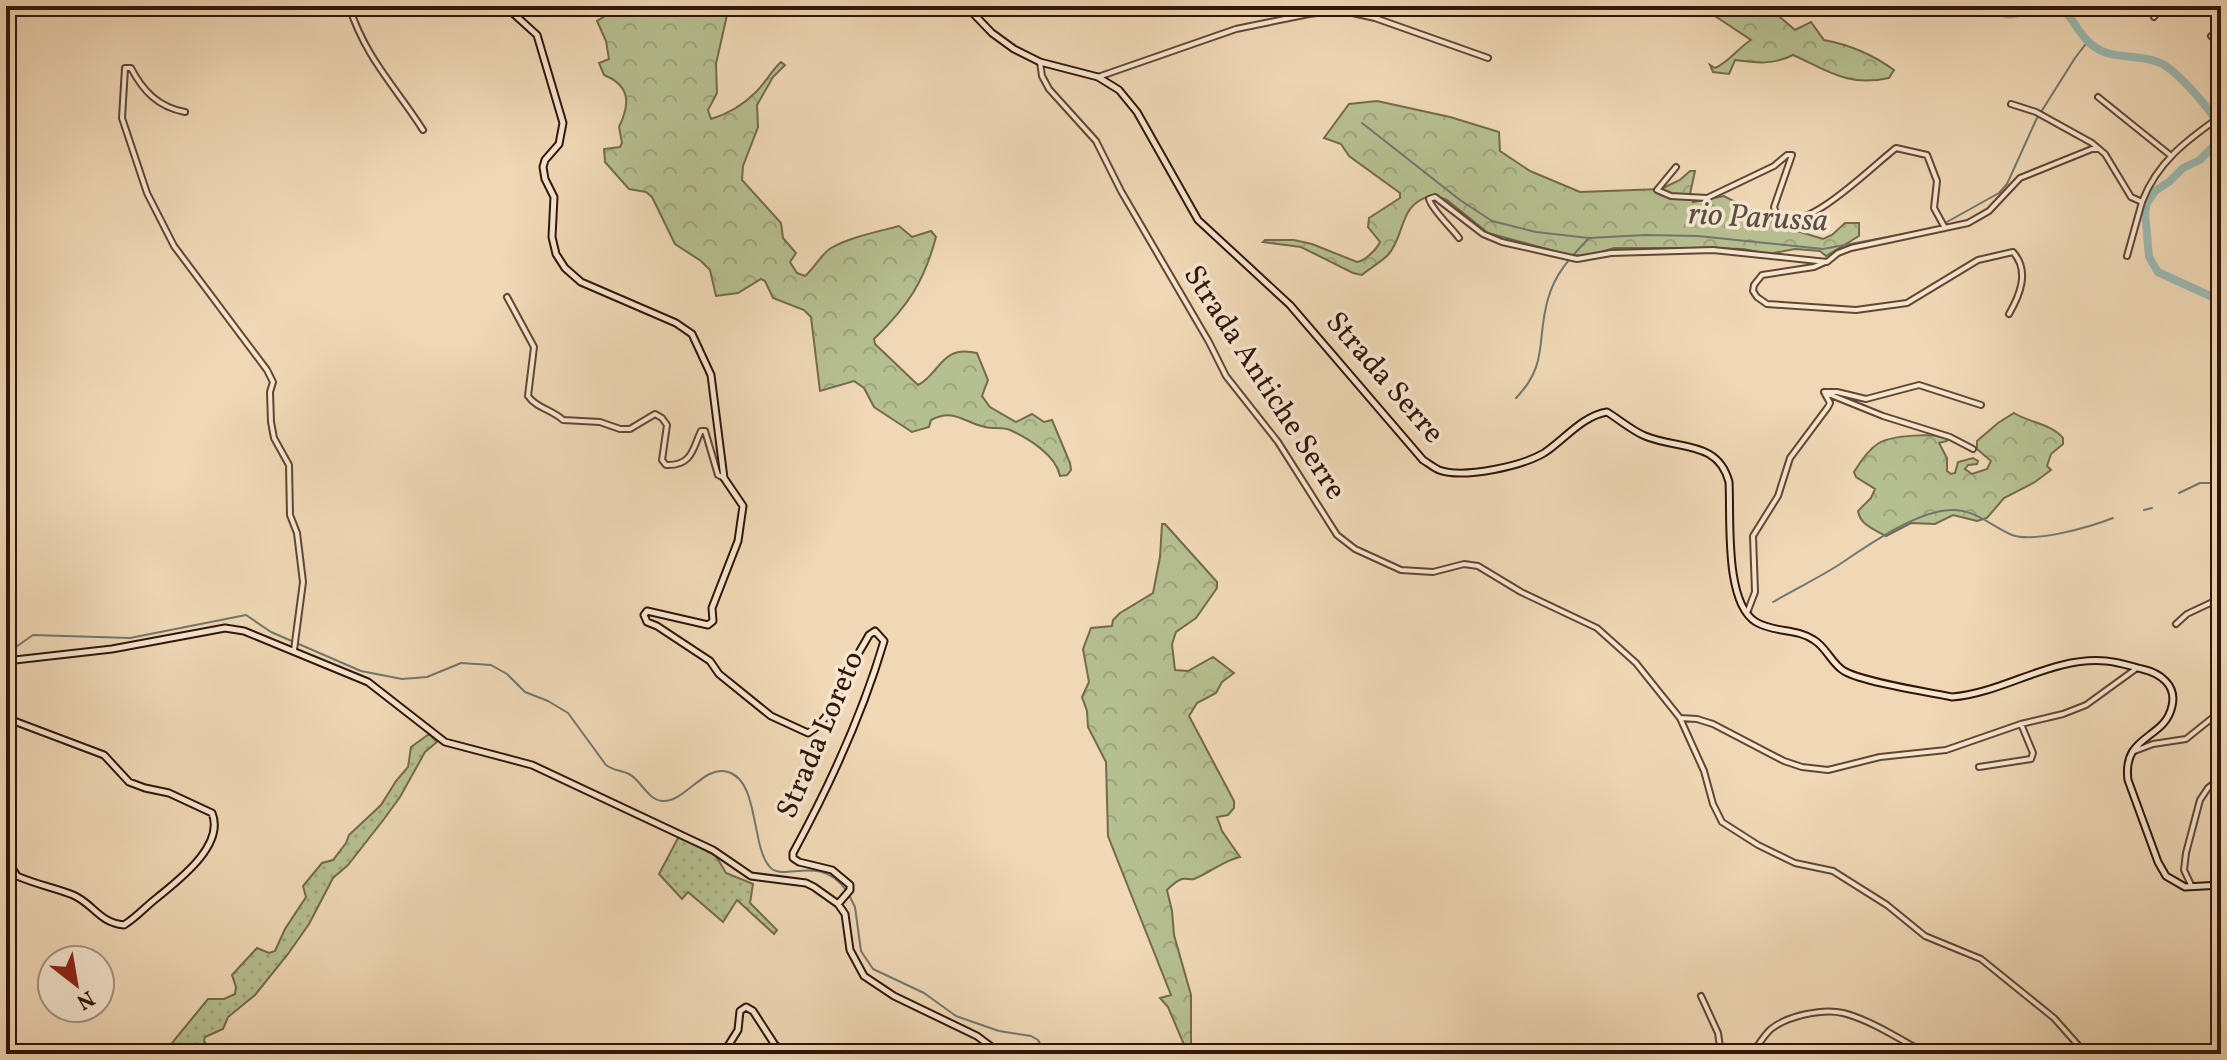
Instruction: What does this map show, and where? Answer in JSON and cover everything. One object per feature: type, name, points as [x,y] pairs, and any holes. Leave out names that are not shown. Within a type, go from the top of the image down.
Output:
[{"type":"street","points":[[349,6],[360,38],[376,66],[423,130]]},
{"type":"street","name":"Strada Loreto","points":[[505,6],[537,35],[563,123],[559,144],[543,167],[555,205],[552,237],[556,254],[565,268],[581,282],[676,323],[692,334],[711,375],[724,478],[743,506],[742,525],[712,608],[713,621],[708,625],[647,611],[644,615],[647,622],[710,661],[719,674],[771,716],[808,733],[815,729],[838,700],[847,674],[869,635],[875,631],[884,641],[868,695],[823,798],[793,853],[793,858],[799,862],[832,870],[850,885],[850,890],[838,904]]},
{"type":"street","name":"Strada Serre","points":[[966,6],[1003,41],[1040,62],[1098,77],[1119,90],[1137,112],[1198,220],[1290,305],[1423,460],[1437,470],[1452,473],[1479,471],[1524,463],[1595,414],[1607,412],[1640,434],[1718,457],[1729,482],[1734,580],[1738,601],[1746,615]]},
{"type":"street","points":[[2154,17],[2162,6]]},
{"type":"street","points":[[1098,77],[1236,29],[1339,10],[1375,18],[1488,58]]},
{"type":"street","points":[[2211,36],[2221,45]]},
{"type":"street","name":"Strada Antiche Serre","points":[[1040,62],[1042,76],[1049,89],[1096,141],[1226,376],[1278,442],[1337,535],[1355,549],[1401,570],[1433,572],[1464,564],[1478,566],[1521,592],[1597,628],[1636,663],[1680,718],[1704,771],[1717,814],[1730,829],[1795,863],[1833,871],[1887,905],[1925,936],[1981,959],[2054,1018],[2086,1054]]},
{"type":"street","points":[[185,112],[157,102],[141,88],[131,68],[125,68],[122,118],[147,193],[174,246],[273,382],[270,392],[271,422],[274,438],[289,465],[290,515],[297,533],[302,573],[294,649]]},
{"type":"street","points":[[2098,97],[2170,155]]},
{"type":"street","points":[[2011,104],[2040,114],[2092,143],[2131,197],[2142,202]]},
{"type":"street","points":[[2127,256],[2150,180],[2170,155],[2221,116]]},
{"type":"street","points":[[1676,167],[1657,190],[1671,196],[1700,199],[1792,155],[1774,207],[1779,221],[1790,222],[1824,207],[1896,148],[1927,155],[1937,181],[1934,208],[1944,226]]},
{"type":"street","points":[[2009,314],[2019,296],[2022,279],[2019,260],[2013,252],[1978,260],[1907,303],[1856,310],[1786,307],[1767,304],[1753,291],[1762,275],[1814,267],[1851,248],[1968,223],[1989,211],[2020,178],[2083,151],[2099,149]]},
{"type":"street","points":[[1459,238],[1432,208],[1429,199],[1435,197],[1483,234],[1502,242],[1568,257],[1713,250],[1827,262]]},
{"type":"street","points":[[507,297],[534,347],[528,396],[531,401],[556,413],[563,420],[600,422],[620,429],[630,429],[655,414],[667,425],[662,454],[666,465],[682,462],[695,450],[701,431],[705,431],[718,475],[724,478]]},
{"type":"street","points":[[1824,392],[1866,399],[1919,385],[1981,405]]},
{"type":"street","points":[[1824,392],[1830,403],[1790,458],[1778,496],[1753,536],[1755,592],[1746,615],[1770,628],[1801,633],[1816,641],[1845,672],[1952,697],[1968,696],[2061,665],[2106,661],[2157,673],[2170,687],[2172,706],[2163,723],[2130,753],[2128,780],[2159,867],[2174,883],[2192,887],[2221,885]]},
{"type":"street","points":[[1824,392],[1868,411],[1950,437],[1973,449]]},
{"type":"street","points":[[2176,624],[2187,614],[2221,598]]},
{"type":"street","points":[[6,661],[112,649],[225,628],[244,631],[294,649],[368,682],[445,742],[532,765],[713,850],[751,876],[806,883],[838,904],[847,921],[853,960],[864,976],[894,996],[977,1036],[1001,1054]]},
{"type":"street","points":[[1680,718],[1713,724],[1774,757],[1828,770],[1880,757],[1946,750],[2021,724],[2063,714],[2086,705],[2137,668]]},
{"type":"street","points":[[2130,753],[2153,744],[2186,739],[2221,711]]},
{"type":"street","points":[[6,718],[104,755],[129,782],[169,793],[212,813],[215,821],[214,832],[195,865],[124,925],[101,918],[78,897],[17,876],[12,868],[12,848],[6,842]]},
{"type":"street","points":[[1979,767],[2031,759],[2033,753],[2021,724]]},
{"type":"street","points":[[2192,887],[2184,870],[2200,800],[2208,788],[2221,778]]},
{"type":"street","points":[[1701,996],[1718,1033],[1721,1054]]},
{"type":"street","points":[[723,1054],[738,1030],[740,1011],[746,1007],[753,1011],[775,1045],[788,1054]]},
{"type":"street","points":[[1752,1054],[1778,1025],[1826,1012],[1843,1013],[1927,1054]]},
{"type":"street","points":[[2129,1054],[2135,1051]]},
{"type":"green space","points":[[614,6],[729,6],[716,64],[717,93],[708,110],[711,119],[735,108],[756,92],[781,62],[785,65],[773,77],[757,105],[758,127],[743,166],[742,180],[781,223],[783,238],[796,253],[790,262],[797,273],[805,276],[827,251],[855,238],[899,226],[912,237],[931,231],[936,237],[920,280],[905,304],[874,339],[875,344],[918,385],[948,356],[965,351],[977,353],[988,380],[982,396],[990,407],[1016,422],[1032,414],[1044,422],[1052,420],[1070,463],[1071,470],[1067,475],[1060,476],[1047,454],[1010,430],[985,427],[946,415],[931,420],[929,427],[912,432],[874,407],[864,388],[854,381],[820,391],[811,317],[804,310],[773,298],[761,279],[738,293],[716,296],[710,270],[675,244],[652,197],[646,192],[629,189],[605,162],[604,149],[620,147],[622,143],[619,127],[626,103],[624,90],[604,75],[599,63],[609,59],[606,41],[597,21],[615,10]]},
{"type":"green space","points":[[1700,6],[1774,6],[1780,17],[1795,30],[1811,22],[1824,40],[1861,51],[1894,70],[1889,78],[1850,79],[1793,55],[1765,62],[1735,60],[1729,74],[1713,72],[1710,65],[1715,68],[1720,65],[1751,40]]},
{"type":"green space","points":[[1377,101],[1450,117],[1499,132],[1500,151],[1530,171],[1580,192],[1661,189],[1695,171],[1690,194],[1693,202],[1724,196],[1784,227],[1823,239],[1845,223],[1859,223],[1859,236],[1826,256],[1820,251],[1795,249],[1769,254],[1711,248],[1614,248],[1588,256],[1569,255],[1488,233],[1447,200],[1433,195],[1413,205],[1388,255],[1362,275],[1301,247],[1263,242],[1294,240],[1357,262],[1376,248],[1380,242],[1368,227],[1369,218],[1400,198],[1400,193],[1349,156],[1341,144],[1324,138],[1349,104]]},
{"type":"green space","points":[[2014,413],[2058,433],[2063,438],[2063,444],[2051,454],[2047,466],[2051,470],[2004,498],[1987,518],[1977,521],[1953,515],[1935,524],[1911,523],[1886,536],[1859,516],[1858,511],[1875,489],[1856,477],[1854,472],[1875,446],[1885,440],[1903,437],[1948,438],[1939,443],[1947,458],[1947,471],[1955,473],[1958,462],[1973,458],[1978,461],[1977,464],[1968,465],[1965,469],[1972,474],[1987,469],[1991,461],[1977,449],[1977,441]]},
{"type":"green space","points":[[1162,524],[1217,582],[1217,588],[1196,618],[1176,632],[1172,644],[1175,670],[1188,671],[1213,657],[1234,673],[1222,682],[1216,693],[1197,703],[1189,716],[1234,801],[1234,808],[1228,815],[1217,817],[1222,831],[1240,857],[1194,879],[1180,880],[1167,890],[1174,935],[1191,995],[1191,1045],[1185,1047],[1168,1007],[1160,998],[1171,995],[1108,836],[1106,762],[1088,727],[1082,697],[1089,682],[1083,649],[1091,628],[1112,626],[1120,613],[1153,593]]},
{"type":"green space","points":[[429,734],[437,742],[425,752],[384,819],[348,865],[333,878],[309,924],[288,954],[255,995],[228,1017],[223,1029],[205,1037],[204,1041],[214,1054],[163,1054],[208,999],[224,999],[235,994],[232,975],[257,948],[269,953],[275,951],[306,897],[303,886],[322,863],[333,860],[349,835],[381,805],[408,767],[411,747]]},
{"type":"green space","points":[[679,836],[716,856],[726,873],[753,884],[750,903],[777,930],[774,934],[737,900],[723,922],[688,892],[682,899],[659,874]]},
{"type":"waterway","points":[[1990,6],[2012,15],[2034,6]]},
{"type":"waterway","points":[[2060,6],[2087,41],[2100,50],[2150,59],[2165,66],[2203,103],[2221,131]]},
{"type":"waterway","name":"rio Parussa","points":[[1362,123],[1460,200],[1492,221],[1536,232],[1589,238],[1698,236],[1823,249],[1936,228],[1999,193],[2007,184],[2036,120],[2088,41]]},
{"type":"waterway","points":[[2221,138],[2200,160],[2183,168],[2155,191],[2145,212],[2149,257],[2158,272],[2221,301]]},
{"type":"waterway","points":[[1516,398],[1526,386],[1537,363],[1548,299],[1555,281],[1589,238]]},
{"type":"waterway","points":[[2179,493],[2200,483],[2221,483]]},
{"type":"waterway","points":[[2144,510],[2152,508]]},
{"type":"waterway","points":[[1773,602],[1891,531],[1937,512],[1968,512],[2022,537],[2062,533],[2113,518]]},
{"type":"waterway","points":[[6,654],[33,635],[130,638],[246,615],[271,632],[361,671],[402,679],[427,677],[461,663],[491,665],[507,674],[525,692],[568,713],[606,765],[633,777],[657,800],[679,796],[711,773],[728,772],[738,778],[750,800],[759,843],[769,866],[775,871],[813,870],[824,873],[846,890]]},
{"type":"waterway","points":[[849,895],[855,907],[861,951],[873,969],[924,993],[956,1016],[999,1031],[1031,1036],[1038,1040],[1046,1054]]}]
